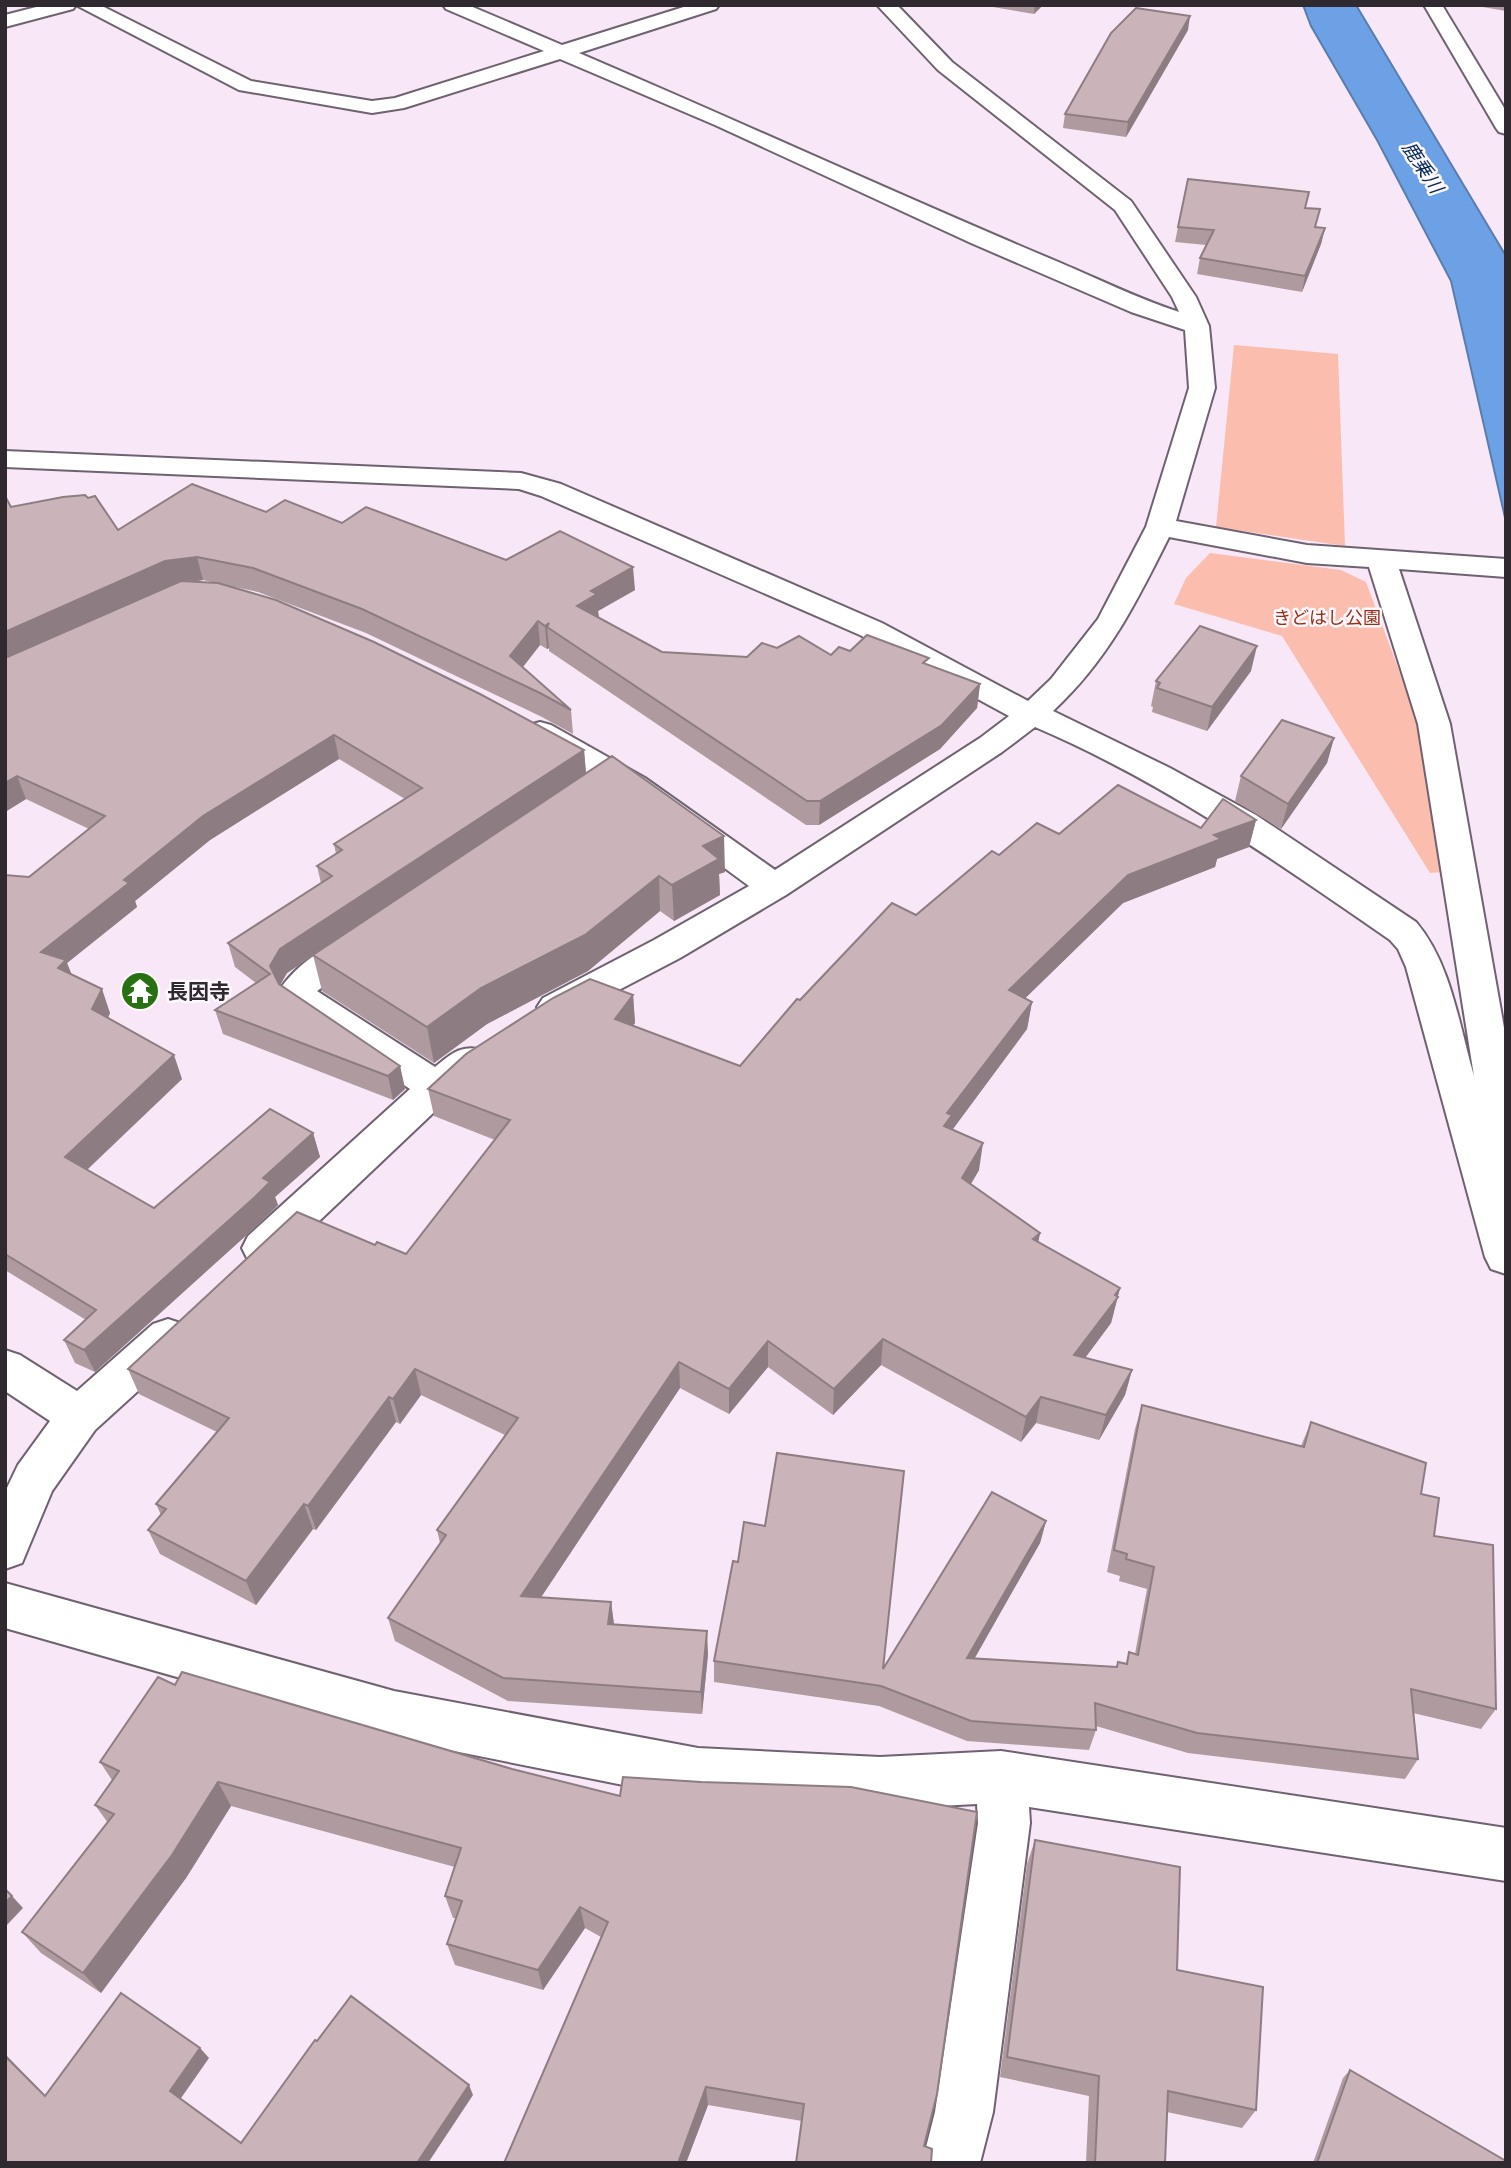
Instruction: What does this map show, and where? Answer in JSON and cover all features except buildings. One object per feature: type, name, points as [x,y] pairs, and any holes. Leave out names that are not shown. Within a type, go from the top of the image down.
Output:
[{"type":"street","points":[[5,21],[67,5]]},
{"type":"street","points":[[85,5],[246,86],[372,107],[397,104],[710,5]]},
{"type":"street","points":[[452,5],[722,121],[979,239],[1049,266],[1139,307],[1197,326]]},
{"type":"street","points":[[530,1021],[667,949],[774,887],[991,745],[1032,713],[1062,687],[1112,621],[1160,527],[1202,388],[1197,326],[1184,297],[1123,206],[945,66],[886,5]]},
{"type":"street","points":[[1433,5],[1496,98],[1506,128]]},
{"type":"street","points":[[5,459],[521,481],[551,490],[860,625],[1006,703],[1158,775],[1244,823],[1403,931],[1414,944],[1424,967],[1506,1257]]},
{"type":"street","points":[[1160,527],[1307,554],[1506,568]]},
{"type":"street","points":[[1381,558],[1434,724],[1500,1117],[1506,1216]]},
{"type":"street","points":[[514,717],[633,785],[774,887]]},
{"type":"street","points":[[578,797],[612,774]]},
{"type":"street","points":[[383,929],[302,983],[297,991],[301,998],[436,1087]]},
{"type":"street","points":[[235,1274],[436,1087],[494,1042]]},
{"type":"street","points":[[5,1548],[34,1479],[79,1416],[195,1312]]},
{"type":"street","points":[[5,1368],[79,1416]]},
{"type":"street","points":[[5,1605],[394,1715],[698,1774],[880,1783],[1001,1777],[1506,1855]]},
{"type":"street","points":[[951,2163],[964,2112],[1002,1837],[1001,1777]]},
{"type":"green space","name":"きどはし公園","points":[[1234,345],[1338,354],[1345,546],[1216,527]]},
{"type":"green space","name":"きどはし公園","points":[[1210,553],[1341,570],[1366,582],[1416,716],[1442,872],[1430,873],[1282,636],[1174,604],[1186,578]]},
{"type":"water","name":"鹿乗川","points":[[1303,5],[1356,5],[1506,256],[1506,522],[1451,281],[1377,140],[1311,26]]},
{"type":"place","name":"長因寺","points":[[140,991]]}]
